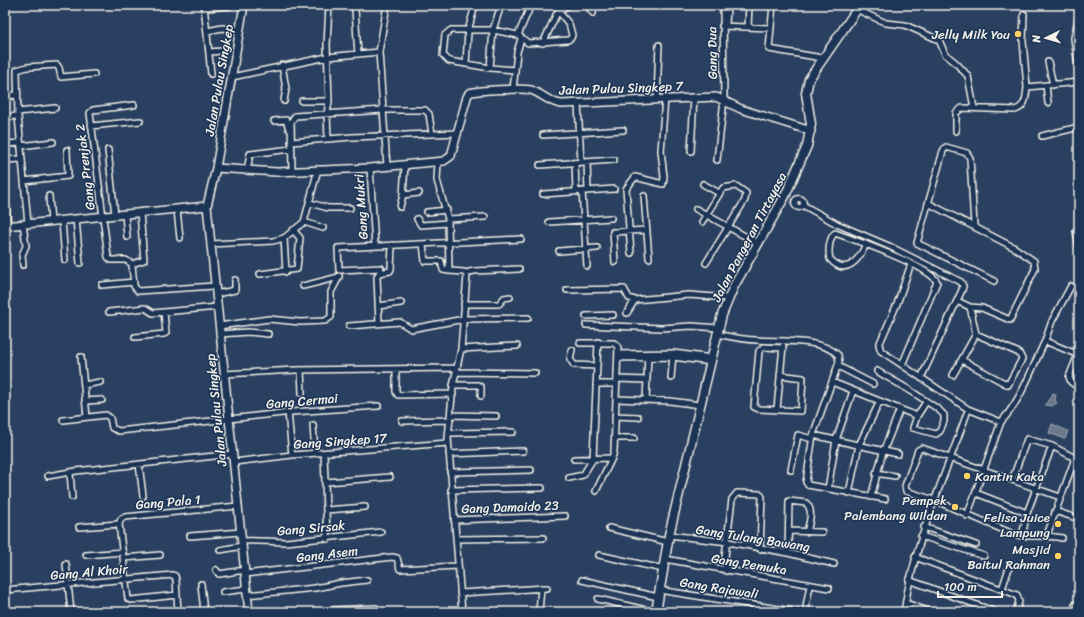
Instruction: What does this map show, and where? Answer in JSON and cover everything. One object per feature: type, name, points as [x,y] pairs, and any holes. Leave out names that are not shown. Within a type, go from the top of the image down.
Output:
[{"type":"main road","name":"Jalan Pangeran Tirtayasa","points":[[656,612],[668,539],[718,331],[728,298],[785,196],[802,158],[811,131],[806,93],[809,79],[858,7]]},
{"type":"street","name":"Jalan Pulau Singkep","points":[[244,5],[216,168],[207,206],[249,612]]},
{"type":"street","points":[[328,139],[327,114],[329,101],[327,57],[330,5]]},
{"type":"street","points":[[387,5],[380,52],[387,166]]},
{"type":"street","points":[[466,64],[468,31],[475,5]]},
{"type":"street","points":[[490,68],[493,30],[501,5]]},
{"type":"street","points":[[513,90],[519,36],[531,5]]},
{"type":"street","points":[[543,43],[558,11],[569,5]]},
{"type":"street","points":[[587,5],[593,13]]},
{"type":"street","name":"Gang Dua","points":[[717,160],[724,100],[723,5]]},
{"type":"street","points":[[727,5],[724,26],[770,28]]},
{"type":"street","points":[[748,27],[749,5]]},
{"type":"street","points":[[772,5],[769,49],[822,58]]},
{"type":"street","points":[[212,74],[204,6],[229,6]]},
{"type":"street","points":[[858,7],[886,23],[909,26],[939,40],[945,54],[968,76],[974,108]]},
{"type":"street","points":[[355,9],[358,54]]},
{"type":"street","points":[[515,70],[490,68],[449,61],[443,55],[445,35],[451,30],[493,30],[519,36],[528,43],[562,42],[571,38],[572,35],[568,24],[558,11]]},
{"type":"street","points":[[956,131],[956,113],[958,110],[974,108],[1019,108],[1025,102],[1027,87],[1023,41],[1024,14]]},
{"type":"street","points":[[1079,20],[1075,38],[1079,65]]},
{"type":"street","points":[[207,31],[222,28],[240,30]]},
{"type":"street","points":[[657,99],[659,45]]},
{"type":"street","points":[[209,52],[222,51]]},
{"type":"street","points":[[232,77],[282,65],[327,57],[380,52]]},
{"type":"street","points":[[1048,62],[1052,85]]},
{"type":"street","points":[[23,265],[22,255],[26,246],[24,181],[18,114],[17,70],[57,65],[61,77],[94,74]]},
{"type":"street","points":[[282,65],[286,89],[284,101]]},
{"type":"street","points":[[1027,87],[1079,82]]},
{"type":"street","points":[[1046,85],[1048,103]]},
{"type":"street","name":"Jalan Pulau Singkep 7","points":[[438,162],[449,160],[470,93],[480,90],[531,90],[557,104],[665,98],[716,97],[741,109],[811,131]]},
{"type":"street","points":[[5,96],[17,95]]},
{"type":"street","points":[[691,152],[694,97]]},
{"type":"street","points":[[631,253],[626,188],[635,177],[663,184],[664,177],[661,151],[665,98]]},
{"type":"street","points":[[302,101],[329,101]]},
{"type":"street","points":[[578,103],[581,162]]},
{"type":"street","name":"Gang Prenjak 2","points":[[132,264],[126,260],[114,261],[109,259],[101,216],[90,113],[93,110],[134,105]]},
{"type":"street","points":[[5,117],[55,108]]},
{"type":"street","points":[[292,170],[291,122],[294,117],[383,110],[426,111],[429,114],[432,134]]},
{"type":"street","points":[[91,126],[140,121]]},
{"type":"street","points":[[274,121],[287,121],[291,139]]},
{"type":"street","points":[[1042,136],[1079,127]]},
{"type":"street","points":[[543,135],[624,130]]},
{"type":"street","points":[[291,139],[328,139],[458,133]]},
{"type":"street","points":[[5,144],[53,142]]},
{"type":"street","points":[[974,225],[971,162],[966,153],[958,149],[944,148],[917,243],[994,281]]},
{"type":"street","points":[[247,171],[250,154],[291,149]]},
{"type":"street","points":[[24,181],[68,176],[68,150]]},
{"type":"street","points":[[108,150],[115,215]]},
{"type":"street","points":[[5,160],[22,159]]},
{"type":"street","points":[[540,165],[614,160]]},
{"type":"street","points":[[216,168],[277,172],[292,170],[370,168],[438,162],[437,180],[448,221],[449,271]]},
{"type":"street","points":[[575,162],[576,192]]},
{"type":"street","points":[[587,162],[588,191]]},
{"type":"street","points":[[400,207],[403,195],[405,165]]},
{"type":"street","name":"Gang Mukri","points":[[370,168],[375,246]]},
{"type":"street","points":[[210,244],[273,241],[284,238],[304,222],[318,169]]},
{"type":"street","points":[[704,184],[719,193]]},
{"type":"street","points":[[702,222],[708,215],[723,188],[736,186],[746,193],[745,200],[706,263]]},
{"type":"street","points":[[543,194],[614,189]]},
{"type":"street","points":[[582,191],[587,266]]},
{"type":"street","points":[[5,192],[7,226],[207,206]]},
{"type":"street","points":[[403,195],[419,193]]},
{"type":"street","points":[[48,196],[51,222]]},
{"type":"street","points":[[644,196],[649,258]]},
{"type":"street","points":[[785,196],[795,201],[794,204],[797,207],[803,205],[837,224],[891,247],[961,282],[963,288],[921,378]]},
{"type":"street","points":[[310,203],[328,208],[350,208]]},
{"type":"street","points":[[928,203],[974,225],[1015,248],[1036,264],[1026,290],[1010,320],[982,308],[970,307],[957,300]]},
{"type":"street","points":[[696,209],[759,244]]},
{"type":"street","points":[[177,210],[180,238]]},
{"type":"street","points":[[427,212],[446,210]]},
{"type":"street","points":[[140,213],[144,260],[132,264],[136,290],[141,292],[235,290],[235,280]]},
{"type":"street","points":[[125,215],[127,237]]},
{"type":"street","points":[[417,219],[421,225],[485,217]]},
{"type":"street","points":[[549,222],[611,218]]},
{"type":"street","points":[[76,219],[80,263]]},
{"type":"street","points":[[62,221],[65,260]]},
{"type":"street","points":[[304,222],[323,228]]},
{"type":"street","points":[[260,274],[296,270],[299,263],[300,238],[293,230]]},
{"type":"street","points":[[615,262],[613,232],[647,230]]},
{"type":"street","points":[[1076,231],[1079,247]]},
{"type":"street","points":[[866,244],[860,257],[848,266],[839,266],[830,259],[829,248],[834,233],[866,244],[911,264],[935,278],[937,286],[902,365]]},
{"type":"street","points":[[284,238],[286,272]]},
{"type":"street","points":[[219,326],[269,319],[300,322],[327,321],[331,317],[332,289],[339,278],[340,247],[522,239]]},
{"type":"street","points":[[423,244],[426,261],[440,261],[443,270],[519,269]]},
{"type":"street","points":[[379,324],[377,277],[379,273],[390,271],[392,245]]},
{"type":"street","points":[[559,250],[597,248]]},
{"type":"street","points":[[911,264],[897,304],[879,345],[883,353],[968,409],[1001,422]]},
{"type":"street","points":[[339,270],[381,268]]},
{"type":"street","points":[[462,612],[448,443],[453,385],[460,348],[464,319],[464,304],[470,270]]},
{"type":"street","points":[[303,286],[339,278]]},
{"type":"street","points":[[102,285],[134,282]]},
{"type":"street","points":[[967,516],[1001,422],[1009,413],[1021,393],[1045,341],[1052,321],[1071,286]]},
{"type":"street","points":[[567,290],[624,289],[629,298],[635,300],[690,295],[728,298]]},
{"type":"street","points":[[464,304],[499,304],[504,298],[510,298]]},
{"type":"street","points":[[627,313],[635,300]]},
{"type":"street","points":[[378,306],[401,303]]},
{"type":"street","points":[[109,312],[145,308],[151,313],[218,307]]},
{"type":"street","points":[[953,375],[976,334],[970,307]]},
{"type":"street","points":[[135,337],[166,333],[164,312]]},
{"type":"street","points":[[602,315],[603,325]]},
{"type":"street","points":[[586,316],[613,315]]},
{"type":"street","points":[[349,326],[403,322],[408,328],[411,329],[464,319],[528,318]]},
{"type":"street","points":[[586,326],[603,325],[718,331],[741,339],[810,343],[827,348],[838,355],[840,360],[813,437],[806,482],[808,485],[885,499]]},
{"type":"street","points":[[220,334],[248,332],[268,334]]},
{"type":"street","points":[[962,360],[1008,385],[1021,363],[1022,356],[1019,353],[976,334]]},
{"type":"street","points":[[777,409],[783,341]]},
{"type":"street","points":[[1045,341],[1077,356]]},
{"type":"street","points":[[569,478],[584,475],[593,458],[598,342]]},
{"type":"street","points":[[580,343],[614,343],[618,347],[615,438],[612,458],[596,491]]},
{"type":"street","points":[[460,348],[517,346]]},
{"type":"street","points":[[1079,346],[1069,377],[1071,382],[1079,388]]},
{"type":"street","points":[[780,375],[803,378],[801,411],[756,408],[754,404],[759,351],[764,347],[782,348]]},
{"type":"street","points":[[572,350],[570,359],[574,365],[596,366]]},
{"type":"street","points":[[646,400],[648,355]]},
{"type":"street","points":[[618,356],[673,355],[711,360]]},
{"type":"street","points":[[671,378],[673,355]]},
{"type":"street","points":[[63,420],[87,417],[81,357]]},
{"type":"street","points":[[838,366],[873,384]]},
{"type":"street","points":[[301,370],[302,393]]},
{"type":"street","points":[[224,374],[301,370],[456,370],[535,373]]},
{"type":"street","points":[[396,370],[396,392],[398,395],[452,394]]},
{"type":"street","points":[[877,371],[926,402],[944,415],[944,422],[940,431],[931,434],[913,428],[917,416],[926,402]]},
{"type":"street","points":[[596,384],[616,381],[647,380]]},
{"type":"street","points":[[84,385],[100,382]]},
{"type":"street","points":[[832,382],[917,416]]},
{"type":"street","points":[[453,385],[480,386],[481,396]]},
{"type":"street","points":[[828,489],[836,440],[853,391]]},
{"type":"street","points":[[616,399],[670,401],[700,405]]},
{"type":"street","points":[[86,401],[102,400]]},
{"type":"street","points":[[849,493],[859,445],[880,401]]},
{"type":"street","name":"Gang Cermai","points":[[87,417],[108,416],[110,418],[112,428],[119,431],[229,420],[288,412],[378,406]]},
{"type":"street","points":[[870,497],[883,452],[900,409]]},
{"type":"street","points":[[288,412],[292,455]]},
{"type":"street","points":[[904,612],[909,580],[921,536],[967,412]]},
{"type":"street","points":[[402,421],[496,416]]},
{"type":"street","points":[[616,416],[638,417]]},
{"type":"street","points":[[313,425],[315,453]]},
{"type":"street","points":[[449,433],[513,432]]},
{"type":"street","points":[[791,470],[798,435],[836,440],[883,452],[898,454]]},
{"type":"street","points":[[615,438],[634,438]]},
{"type":"street","points":[[1012,480],[1027,439],[1052,446],[1071,454],[1074,459],[1047,535]]},
{"type":"street","name":"Gang Singkep 17","points":[[234,462],[292,455],[448,443]]},
{"type":"street","points":[[1022,536],[1027,513],[1052,446]]},
{"type":"street","points":[[1060,497],[1036,490],[922,448],[918,450],[905,489],[912,494],[934,500],[967,516],[1022,536],[1047,535],[1062,538]]},
{"type":"street","points":[[449,454],[523,451]]},
{"type":"street","points":[[324,453],[327,539]]},
{"type":"street","points":[[48,476],[233,454]]},
{"type":"street","points":[[574,459],[612,458]]},
{"type":"street","points":[[139,464],[143,496]]},
{"type":"street","points":[[450,472],[531,470]]},
{"type":"street","points":[[70,473],[72,497]]},
{"type":"street","points":[[876,473],[895,476]]},
{"type":"street","points":[[326,482],[390,477]]},
{"type":"street","points":[[451,490],[542,488]]},
{"type":"street","points":[[726,571],[725,557],[733,496],[737,493],[760,494],[763,502],[760,549]]},
{"type":"street","points":[[976,493],[1027,513]]},
{"type":"street","points":[[788,553],[789,501],[806,502],[810,506],[807,532]]},
{"type":"street","name":"Gang Pala 1","points":[[79,527],[119,524],[121,519],[126,517],[238,506]]},
{"type":"street","points":[[326,510],[365,507]]},
{"type":"street","points":[[1055,511],[1073,517]]},
{"type":"street","name":"Gang Damaido 23","points":[[454,520],[566,516]]},
{"type":"street","points":[[119,524],[124,558],[126,594],[130,600],[177,595],[178,612]]},
{"type":"street","points":[[924,527],[976,545]]},
{"type":"street","name":"Gang Tulang Bawang","points":[[609,528],[668,539],[728,542],[788,553],[834,564]]},
{"type":"street","points":[[789,531],[822,532]]},
{"type":"street","points":[[190,536],[241,532]]},
{"type":"street","name":"Gang Sirsak","points":[[220,550],[260,540],[286,542],[327,539],[381,532]]},
{"type":"street","points":[[921,536],[984,556]]},
{"type":"street","points":[[456,539],[543,538]]},
{"type":"street","points":[[86,555],[123,552]]},
{"type":"street","points":[[124,558],[160,555]]},
{"type":"street","points":[[599,555],[663,569]]},
{"type":"street","name":"Gang Asem","points":[[245,572],[392,557],[397,558],[401,570],[457,566]]},
{"type":"street","points":[[915,558],[1002,589],[1019,597],[1016,612]]},
{"type":"street","name":"Gang Pemuka","points":[[664,560],[830,588]]},
{"type":"street","points":[[66,564],[71,612]]},
{"type":"street","points":[[1002,589],[1010,565]]},
{"type":"street","points":[[216,570],[219,574],[245,572]]},
{"type":"street","name":"Gang Al Khoir","points":[[5,590],[174,575],[177,595]]},
{"type":"street","points":[[223,592],[315,588],[367,580]]},
{"type":"street","name":"Gang Rajawali","points":[[582,580],[659,594],[798,612]]},
{"type":"street","points":[[909,580],[996,612]]},
{"type":"street","points":[[201,584],[204,612]]},
{"type":"street","points":[[805,612],[810,585]]},
{"type":"street","points":[[539,612],[541,588]]},
{"type":"street","points":[[460,593],[547,588]]},
{"type":"street","points":[[598,599],[656,612]]},
{"type":"street","points":[[906,603],[930,612]]},
{"type":"street","points":[[1074,612],[1077,604]]},
{"type":"street","points":[[326,612],[332,610],[376,608]]},
{"type":"water","points":[[1053,393],[1056,394],[1055,400],[1057,403],[1052,406],[1045,405]]},
{"type":"water","points":[[1052,424],[1068,431],[1065,439],[1049,433]]},
{"type":"place","name":"Jelly Milk You","points":[[1018,34]]},
{"type":"place","name":"Kantin Kaka","points":[[967,476]]},
{"type":"place","name":"Pempek Palembang Wildan","points":[[955,507]]},
{"type":"place","name":"Felisa Juice Lampung","points":[[1058,524]]},
{"type":"place","name":"Masjid Baitul Rahman","points":[[1058,556]]}]
